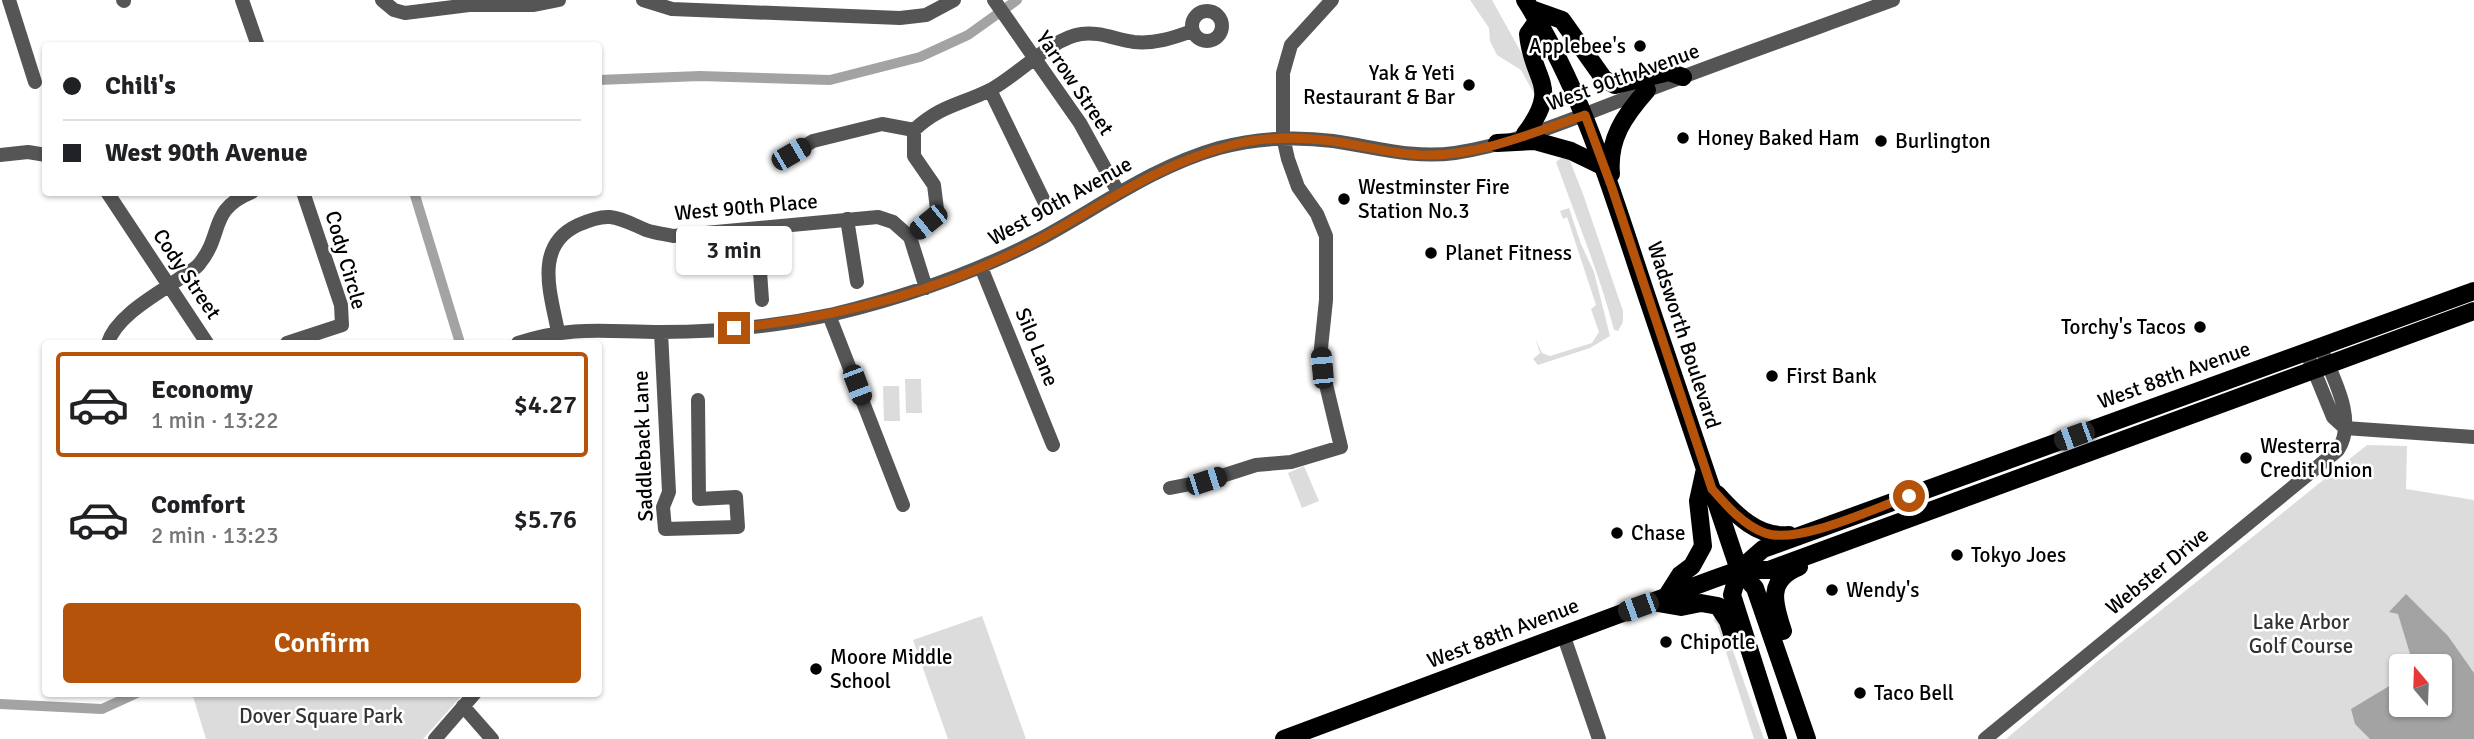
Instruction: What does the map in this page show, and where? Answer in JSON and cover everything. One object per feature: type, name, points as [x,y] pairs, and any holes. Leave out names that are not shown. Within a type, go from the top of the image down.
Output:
[{"type":"main road","points":[[1525,135],[1535,121],[1545,94],[1529,47],[1532,10],[1562,20],[1604,79],[1615,85],[1669,72],[1683,77]]},
{"type":"main road","name":"Wadsworth Boulevard","points":[[1532,10],[1585,115],[1612,188],[1739,570],[1755,588],[1807,739]]},
{"type":"main road","points":[[1612,188],[1610,158],[1617,131],[1627,112],[1647,90]]},
{"type":"main road","points":[[1497,143],[1535,141],[1571,152],[1604,167]]},
{"type":"main road","name":"West 88th Avenue","points":[[1739,570],[1763,549],[2474,291]]},
{"type":"main road","name":"West 88th Avenue","points":[[1284,739],[1739,570],[1769,570],[2474,312]]},
{"type":"main road","points":[[1705,469],[1698,501],[1703,546],[1692,566],[1680,575],[1659,599],[1681,607],[1701,603],[1718,606],[1728,621],[1739,653],[1752,659]]},
{"type":"main road","points":[[1712,489],[1732,511],[1761,531],[1780,536],[1804,534]]},
{"type":"main road","points":[[1790,684],[1795,665],[1773,598],[1780,580],[1790,571],[1811,563],[1822,550]]},
{"type":"main road","name":"Wadsworth Boulevard","points":[[1739,570],[1732,595],[1778,739]]},
{"type":"street","points":[[9,0],[35,82]]},
{"type":"street","points":[[242,0],[257,42]]},
{"type":"street","points":[[382,0],[394,10],[420,12],[469,5],[534,5],[559,0]]},
{"type":"street","points":[[643,0],[662,7],[901,18],[926,15],[954,0]]},
{"type":"street","name":"Yarrow Street","points":[[994,0],[1080,124],[1118,192]]},
{"type":"street","points":[[1170,488],[1206,481],[1256,465],[1291,462],[1340,447],[1323,372],[1321,348],[1326,300],[1325,236],[1317,214],[1298,187],[1283,137],[1283,74],[1292,45],[1332,0]]},
{"type":"street","name":"West 90th Avenue","points":[[529,340],[558,332],[587,329],[661,332],[734,328],[829,315],[926,288],[981,267],[1042,238],[1118,192],[1166,168],[1214,150],[1283,137],[1333,141],[1403,154],[1458,152],[1525,135],[1585,115],[1893,0]]},
{"type":"street","points":[[926,288],[910,237],[928,222],[937,209],[934,185],[914,156],[915,130],[928,118],[953,104],[990,90],[1064,39],[1091,33],[1146,42],[1167,40],[1192,32]]},
{"type":"street","points":[[990,90],[1046,205]]},
{"type":"street","points":[[791,154],[813,141],[882,124],[915,130]]},
{"type":"street","points":[[0,155],[27,152],[42,154]]},
{"type":"street","name":"Cody Street","points":[[110,196],[205,340]]},
{"type":"street","points":[[109,340],[118,322],[200,265],[222,211],[243,196]]},
{"type":"street","name":"Cody Circle","points":[[296,340],[342,324],[341,305],[304,196]]},
{"type":"street","name":"West 90th Place","points":[[558,332],[548,272],[554,247],[559,238],[570,229],[598,218],[609,217],[673,236],[878,217],[892,222],[910,237]]},
{"type":"street","points":[[847,219],[857,282]]},
{"type":"street","points":[[757,229],[762,300]]},
{"type":"street","name":"Silo Lane","points":[[981,267],[1053,444]]},
{"type":"street","points":[[829,315],[903,505]]},
{"type":"street","name":"Saddleback Lane","points":[[661,332],[669,492],[663,507],[665,529],[738,527],[736,497],[699,499],[698,400]]},
{"type":"street","points":[[2313,349],[2321,368],[2333,417],[2345,428],[2474,437]]},
{"type":"street","name":"Webster Drive","points":[[1985,739],[2338,450],[2345,428]]},
{"type":"street","points":[[1563,634],[1598,736],[1581,739]]},
{"type":"street","points":[[435,739],[471,697]]},
{"type":"street","points":[[463,706],[492,739]]},
{"type":"green space","points":[[1470,0],[1492,0],[1537,81],[1536,97],[1521,70],[1497,55],[1490,41],[1489,28]]},
{"type":"green space","points":[[1565,155],[1583,194],[1623,311],[1623,322],[1618,331],[1614,330],[1556,162]]},
{"type":"green space","points":[[1569,208],[1594,272],[1610,336],[1590,348],[1538,365],[1533,359],[1540,353],[1535,338],[1542,353],[1550,356],[1592,343],[1599,332],[1591,309],[1596,305],[1567,217],[1563,219],[1560,211]]},
{"type":"green space","points":[[905,379],[921,379],[922,413],[906,413]]},
{"type":"green space","points":[[883,386],[899,386],[900,421],[884,421]]},
{"type":"green space","name":"Lake Arbor Golf Course","points":[[2367,445],[2407,446],[2406,489],[2474,500],[2474,739],[2006,739],[2099,660]]},
{"type":"green space","points":[[1304,466],[1319,501],[1302,508],[1288,473]]},
{"type":"green space","points":[[982,616],[1026,739],[948,739],[913,640]]},
{"type":"green space","points":[[1715,616],[1725,628],[1764,739],[1754,739],[1714,621]]},
{"type":"green space","name":"Dover Square Park","points":[[193,697],[460,697],[423,739],[206,739]]},
{"type":"shaded area","points":[[2406,594],[2448,636],[2474,673],[2474,739],[2370,739],[2355,724],[2351,709],[2389,686],[2389,718],[2452,718],[2452,654],[2410,654],[2398,614],[2389,612]]},
{"type":"waterway","points":[[602,80],[700,76],[830,80],[920,57],[968,35],[1017,0]]},
{"type":"waterway","points":[[415,196],[459,340]]},
{"type":"waterway","points":[[0,704],[102,709],[128,697]]},
{"type":"place","name":"Applebee's","points":[[1640,46]]},
{"type":"place","name":"Yak & Yeti Restaurant & Bar","points":[[1469,85]]},
{"type":"place","name":"Honey Baked Ham","points":[[1683,138]]},
{"type":"place","name":"Burlington","points":[[1881,141]]},
{"type":"place","name":"Westminster Fire Station No.3","points":[[1344,199]]},
{"type":"place","name":"Planet Fitness","points":[[1431,253]]},
{"type":"place","name":"Torchy's Tacos","points":[[2200,327]]},
{"type":"place","name":"First Bank","points":[[1772,376]]},
{"type":"place","name":"Westerra Credit Union","points":[[2246,458]]},
{"type":"place","name":"Chase","points":[[1617,533]]},
{"type":"place","name":"Tokyo Joes","points":[[1957,555]]},
{"type":"place","name":"Wendy's","points":[[1832,590]]},
{"type":"place","name":"Chipotle","points":[[1666,642]]},
{"type":"place","name":"Moore Middle School","points":[[816,669]]},
{"type":"place","name":"Taco Bell","points":[[1860,693]]},
{"type":"route","points":[[734,328],[829,315],[926,288],[981,267],[1042,238],[1144,178],[1191,158],[1236,144],[1283,137],[1333,141],[1403,154],[1429,155],[1497,143],[1585,115],[1712,489],[1732,511],[1757,529],[1766,534],[1780,536],[1804,534],[1909,496]]}]
